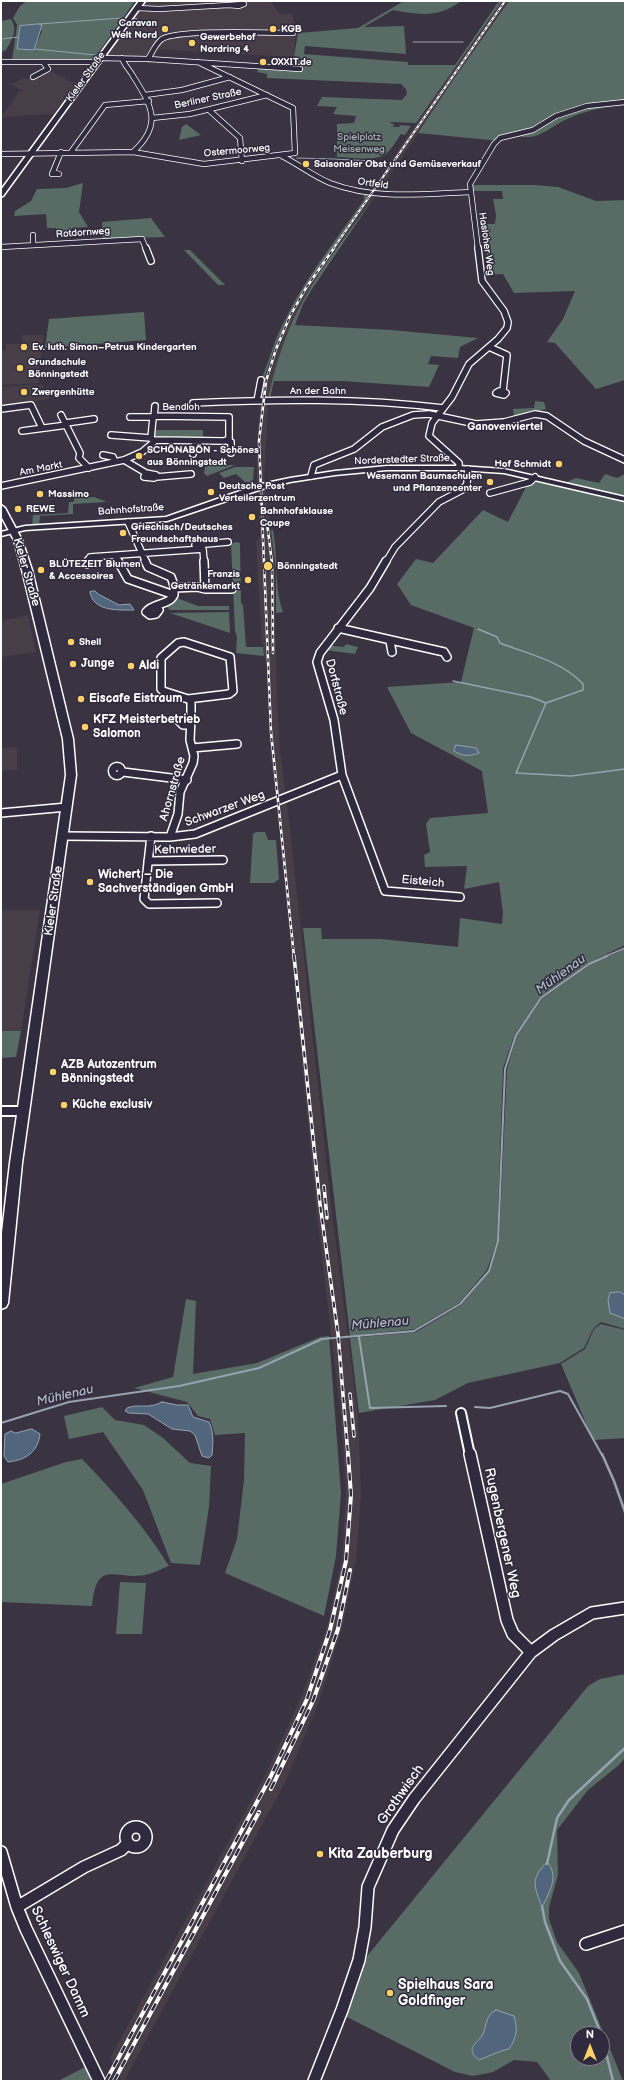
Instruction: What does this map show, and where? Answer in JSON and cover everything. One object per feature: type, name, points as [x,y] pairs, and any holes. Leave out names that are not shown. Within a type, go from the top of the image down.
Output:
[{"type":"main road","name":"Kieler Straße","points":[[1,196],[142,1]]},
{"type":"main road","name":"Norderstedter Straße","points":[[270,485],[311,476],[387,468],[464,468],[535,477],[625,499]]},
{"type":"main road","name":"Bahnhofstraße","points":[[1,534],[44,526],[128,522],[177,517],[270,485]]},
{"type":"main road","name":"Kieler Straße","points":[[1,508],[13,531],[27,570],[68,739],[71,774],[23,1111],[1,1303]]},
{"type":"street","points":[[137,8],[159,9],[229,5]]},
{"type":"street","points":[[148,59],[160,40],[172,35],[293,34]]},
{"type":"street","points":[[122,58],[149,101],[152,118],[146,138],[133,152]]},
{"type":"street","points":[[1,62],[43,62],[122,58],[300,69]]},
{"type":"street","points":[[33,77],[48,69],[43,62]]},
{"type":"street","name":"Ostermoorweg","points":[[31,153],[133,152],[204,164],[282,156],[296,151],[294,110],[267,95],[198,62]]},
{"type":"street","points":[[145,95],[182,90],[230,77]]},
{"type":"street","name":"Berliner Straße","points":[[152,118],[178,116],[209,110],[267,95]]},
{"type":"street","points":[[71,152],[105,105],[149,101]]},
{"type":"street","name":"Hasloher Weg","points":[[464,468],[430,436],[431,427],[454,392],[470,363],[505,332],[508,322],[505,311],[485,290],[482,281],[470,184],[494,144],[500,138],[533,130],[556,116],[576,109],[608,103],[625,102]]},
{"type":"street","points":[[209,110],[240,138],[242,161]]},
{"type":"street","points":[[53,172],[61,152]]},
{"type":"street","points":[[1,154],[31,153]]},
{"type":"street","name":"Ortfeld","points":[[282,156],[321,179],[363,194],[398,196],[470,192]]},
{"type":"street","points":[[33,235],[33,246]]},
{"type":"street","name":"Rotdornweg","points":[[1,247],[142,239],[151,261]]},
{"type":"street","points":[[489,347],[507,355],[503,391]]},
{"type":"street","points":[[257,400],[261,380]]},
{"type":"street","name":"An der Bahn","points":[[193,404],[257,400],[332,399],[404,403],[443,408]]},
{"type":"street","name":"Bendloh","points":[[209,416],[210,402]]},
{"type":"street","points":[[1,409],[31,405],[42,428]]},
{"type":"street","name":"Bendloh","points":[[153,440],[155,406]]},
{"type":"street","points":[[311,476],[311,468],[314,465],[354,449],[372,432],[387,424],[412,415],[426,414],[462,422],[492,424],[528,415],[541,414],[547,416],[580,441],[625,460]]},
{"type":"street","points":[[61,415],[80,454],[79,458],[87,469],[124,460],[142,452],[153,440]]},
{"type":"street","name":"Bendloh","points":[[130,417],[209,416],[230,418],[229,439],[227,441],[231,442],[231,453]]},
{"type":"street","points":[[22,431],[94,419]]},
{"type":"street","points":[[111,435],[153,440],[227,441]]},
{"type":"street","points":[[193,454],[195,441]]},
{"type":"street","points":[[103,455],[113,457],[116,462]]},
{"type":"street","points":[[124,460],[146,473],[144,476],[145,478],[151,479],[156,477],[191,474]]},
{"type":"street","name":"Dorfstraße","points":[[385,891],[348,787],[342,775],[334,720],[317,663],[317,656],[370,588],[397,545],[439,502],[462,490],[467,484],[464,468]]},
{"type":"street","name":"Am Markt","points":[[1,486],[87,469]]},
{"type":"street","points":[[490,493],[530,482],[535,477]]},
{"type":"street","points":[[128,522],[148,567],[171,577],[176,588],[174,594],[156,608]]},
{"type":"street","points":[[177,551],[184,546],[228,542]]},
{"type":"street","points":[[87,564],[88,557],[204,549],[205,589]]},
{"type":"street","points":[[114,556],[128,578],[174,594]]},
{"type":"street","points":[[176,588],[197,587],[205,589],[232,589]]},
{"type":"street","points":[[338,628],[444,652],[447,656]]},
{"type":"street","points":[[390,641],[392,652]]},
{"type":"street","points":[[184,642],[230,657],[233,691],[229,694],[191,699],[163,691],[161,689],[161,658],[178,643],[184,642]]},
{"type":"street","name":"Ahornstraße","points":[[170,837],[178,814],[180,792],[187,780],[193,763],[190,721],[191,699]]},
{"type":"street","name":"Ahornstraße","points":[[192,748],[237,744]]},
{"type":"street","points":[[123,772],[187,780]]},
{"type":"street","name":"Schwarzer Weg","points":[[63,836],[182,836],[202,831],[342,775]]},
{"type":"street","points":[[1,813],[67,807]]},
{"type":"street","name":"Kehrwieder","points":[[151,836],[144,900],[149,904],[217,903]]},
{"type":"street","name":"Kehrwieder","points":[[148,861],[223,860]]},
{"type":"street","name":"Eisteich","points":[[385,891],[460,897]]},
{"type":"street","points":[[1,1111],[23,1111]]},
{"type":"street","name":"Rugenbergener Weg","points":[[461,1413],[507,1620],[513,1634],[531,1652]]},
{"type":"street","name":"Grothwisch","points":[[314,2081],[342,2010],[359,1960],[365,1927],[368,1887],[393,1830],[414,1799],[531,1652],[554,1635],[592,1614],[625,1608]]},
{"type":"street","points":[[17,1907],[84,1868],[121,1850],[128,1843]]},
{"type":"street","name":"Schleswiger Damm","points":[[1,1852],[17,1907],[99,2081]]},
{"type":"street","points":[[586,1944],[625,1931]]},
{"type":"shaded area","points":[[146,1],[270,1],[280,14],[292,14],[296,28],[294,57],[152,49],[144,57],[104,56]]},
{"type":"shaded area","points":[[502,1],[509,1],[310,289],[294,318],[281,350],[268,399],[261,397],[274,349],[288,316],[304,289],[369,196],[404,141]]},
{"type":"shaded area","points":[[46,72],[54,72],[55,74],[66,78],[65,80],[77,83],[53,114],[1,117],[19,92],[24,91],[8,83],[13,84],[23,78],[32,79]]},
{"type":"shaded area","points":[[23,335],[44,335],[38,376],[39,383],[1,385],[1,351],[5,351],[6,344],[21,344]]},
{"type":"shaded area","name":"Zwergenhütte","points":[[42,384],[50,399],[1,407],[1,387]]},
{"type":"shaded area","points":[[260,403],[268,403],[264,483],[257,486],[257,441]]},
{"type":"shaded area","points":[[266,488],[274,558],[277,702],[280,750],[286,796],[276,799],[270,749],[267,671],[262,641],[256,542],[260,536],[258,491]]},
{"type":"shaded area","points":[[28,615],[36,652],[1,657],[1,621]]},
{"type":"shaded area","points":[[17,747],[17,770],[1,771],[1,748]]},
{"type":"shaded area","points":[[287,803],[331,1205],[358,1415],[361,1493],[356,1560],[342,1629],[318,1705],[284,1784],[124,2081],[122,2081],[110,2058],[266,1773],[301,1698],[327,1627],[342,1558],[346,1494],[341,1417],[316,1206],[277,806]]},
{"type":"shaded area","points":[[1,910],[40,910],[21,1031],[1,1031]]},
{"type":"green space","points":[[27,1],[135,1],[93,60],[12,61],[17,25],[13,18],[20,6]],"holes":[[[39,24],[42,31],[34,50],[17,49],[20,26]]]},
{"type":"green space","name":"Spielplatz Meisenweg","points":[[404,1],[461,1],[437,13],[420,14],[393,10],[364,27],[404,26],[406,54],[305,46],[304,54],[408,62],[408,65],[455,65],[499,1],[502,1],[416,123],[390,123],[394,124],[393,127],[399,127],[401,125],[411,126],[405,135],[401,134],[388,152],[382,156],[372,158],[337,157],[337,124],[354,123],[356,116],[333,114],[337,107],[317,106],[322,97],[402,100],[407,94],[406,89],[401,84],[267,78],[267,74],[257,72],[259,67],[293,69],[296,57],[294,57],[298,33],[358,28]]},
{"type":"green space","points":[[509,1],[625,1],[625,105],[601,108],[586,112],[563,121],[542,133],[531,137],[508,137],[500,141],[418,133],[453,80]]},
{"type":"green space","points":[[11,19],[14,27],[13,35],[6,50],[1,52],[1,21]]},
{"type":"green space","points":[[186,124],[201,135],[179,140],[182,127]]},
{"type":"green space","points":[[83,183],[79,212],[88,227],[72,228],[72,231],[65,232],[65,235],[56,236],[56,228],[47,228],[46,214],[14,216],[15,211],[31,201],[37,189],[66,188]]},
{"type":"green space","points":[[473,185],[535,185],[558,187],[596,201],[625,200],[625,380],[596,389],[555,343],[547,342],[563,319],[575,291],[514,293],[503,274],[486,275],[489,264],[480,224],[495,224],[496,215],[493,199],[503,199],[502,191],[472,191]]},
{"type":"green space","points":[[364,195],[369,195],[304,289],[288,316],[274,349],[261,388],[265,369],[287,316],[310,276],[364,200]]},
{"type":"green space","points":[[375,196],[312,289],[303,304],[295,325],[391,330],[478,338],[460,347],[458,358],[431,356],[428,364],[439,365],[429,387],[342,381],[274,381],[270,398],[361,399],[268,399],[282,348],[302,302],[332,255]]},
{"type":"green space","points":[[151,218],[165,237],[103,239],[102,222]]},
{"type":"green space","points":[[184,250],[190,250],[225,285],[218,285]]},
{"type":"green space","points":[[144,312],[146,340],[45,348],[49,319]]},
{"type":"green space","points":[[535,401],[544,402],[546,409],[517,417],[514,416],[513,409],[534,408]]},
{"type":"green space","points":[[155,430],[203,430],[203,440],[154,438]]},
{"type":"green space","points":[[210,465],[235,465],[207,476],[204,473],[205,467]]},
{"type":"green space","points":[[235,467],[254,467],[253,481],[250,488],[244,487],[249,485],[249,482],[245,482],[236,474],[224,478],[219,473]]},
{"type":"green space","points":[[605,474],[617,478],[625,474],[625,497],[565,483],[576,478],[599,483]]},
{"type":"green space","points":[[537,482],[625,502],[625,945],[587,964],[540,998],[515,1034],[503,1068],[497,1241],[487,1270],[459,1303],[415,1329],[350,1336],[303,928],[321,928],[322,939],[381,939],[458,947],[460,918],[502,924],[503,913],[499,882],[464,889],[467,866],[425,867],[424,855],[430,852],[426,824],[430,818],[488,813],[482,771],[411,733],[387,687],[461,682],[474,628],[411,605],[397,584],[416,559],[433,563],[483,510],[508,522],[527,485]]},
{"type":"green space","points":[[94,497],[107,502],[73,504],[73,514],[40,516],[39,525],[32,526],[33,515],[68,513],[69,502],[74,502],[74,498]]},
{"type":"green space","points":[[271,530],[273,530],[278,592],[283,612],[276,613],[276,570]]},
{"type":"green space","points":[[236,542],[240,543],[241,603],[243,605],[246,647],[263,647],[264,656],[236,653],[237,637],[235,631],[231,544]]},
{"type":"green space","points":[[177,598],[198,606],[229,606],[229,610],[170,610],[166,606]]},
{"type":"green space","points":[[229,612],[230,633],[170,613]]},
{"type":"green space","points":[[330,643],[333,646],[344,647],[346,644],[358,647],[355,654],[325,650]]},
{"type":"green space","points":[[256,832],[265,832],[268,840],[276,840],[279,879],[274,883],[250,883],[253,834]]},
{"type":"green space","points":[[625,949],[625,1329],[601,1322],[593,1329],[584,1348],[560,1363],[468,1383],[435,1400],[359,1413],[350,1338],[416,1332],[461,1305],[490,1271],[499,1241],[507,1069],[517,1034],[542,999],[589,965]]},
{"type":"green space","points":[[1,1031],[21,1031],[16,1057],[1,1058]]},
{"type":"green space","points":[[186,1299],[196,1301],[193,1374],[257,1363],[320,1337],[329,1336],[341,1493],[336,1556],[324,1616],[225,1573],[237,1539],[244,1480],[245,1433],[215,1435],[210,1419],[198,1416],[187,1402],[134,1388],[173,1377]]},
{"type":"green space","points":[[601,1324],[625,1330],[625,1438],[593,1440],[561,1364],[585,1349],[594,1329]]},
{"type":"green space","points":[[102,1407],[115,1420],[144,1425],[163,1438],[190,1463],[211,1466],[209,1507],[200,1565],[171,1563],[143,1490],[103,1432],[69,1439],[64,1416]]},
{"type":"green space","points":[[82,1459],[128,1510],[169,1566],[149,1574],[138,1576],[110,1574],[104,1576],[99,1581],[95,1590],[92,1606],[1,1602],[1,1484],[66,1462]]},
{"type":"green space","points":[[120,1582],[146,1583],[142,1634],[116,1634]]},
{"type":"green space","points":[[625,1674],[625,1758],[619,1765],[588,1790],[557,1830],[558,1875],[549,1907],[549,1919],[557,1942],[579,1973],[601,2026],[570,2026],[570,2066],[610,2066],[610,2049],[623,2081],[551,2081],[537,2062],[514,2060],[493,2072],[473,2076],[455,2072],[347,2017],[368,1955],[588,1686],[600,1679]]},
{"type":"green space","points":[[87,2066],[91,2075],[89,2081],[58,2081]]},
{"type":"water","points":[[42,25],[34,50],[17,49],[20,26]]},
{"type":"water","points":[[95,591],[119,605],[130,604],[134,610],[114,610],[101,606],[92,599],[90,592]]},
{"type":"water","points":[[456,745],[476,748],[479,753],[470,755],[460,754],[454,751]]},
{"type":"water","points":[[620,1292],[625,1295],[625,1319],[610,1313],[608,1300],[610,1293]]},
{"type":"water","points":[[162,1402],[177,1405],[188,1405],[193,1417],[209,1422],[212,1430],[213,1442],[212,1455],[209,1458],[202,1456],[195,1435],[190,1431],[172,1429],[148,1414],[129,1413],[125,1411],[127,1408],[135,1406],[152,1406]]},
{"type":"water","points":[[32,1429],[40,1434],[37,1446],[26,1457],[8,1462],[4,1456],[5,1434],[11,1431],[15,1433]]},
{"type":"water","points":[[547,1862],[551,1867],[553,1879],[550,1890],[542,1907],[535,1883],[538,1873]]},
{"type":"water","points":[[496,2010],[514,2016],[516,2029],[514,2041],[509,2049],[479,2060],[474,2056],[472,2049],[483,2034],[488,2018],[492,2012]]},
{"type":"waterway","points":[[39,24],[122,18]]},
{"type":"waterway","points":[[132,18],[137,19]]},
{"type":"waterway","points":[[1,39],[19,37]]},
{"type":"waterway","points":[[413,42],[463,42]]},
{"type":"waterway","points":[[35,49],[95,55]]},
{"type":"waterway","points":[[297,158],[333,159]]},
{"type":"waterway","points":[[334,159],[372,161]]},
{"type":"waterway","points":[[478,629],[497,637],[500,643],[544,659],[565,669],[583,684],[583,690],[546,703]]},
{"type":"waterway","points":[[453,681],[531,697],[546,703]]},
{"type":"waterway","points":[[546,703],[516,773],[571,776],[625,769]]},
{"type":"waterway","name":"Mühlenau","points":[[604,957],[625,948]]},
{"type":"waterway","name":"Mühlenau","points":[[1,1423],[69,1402],[179,1386],[259,1368],[322,1339],[414,1331],[460,1304],[489,1271],[498,1241],[505,1069],[516,1035],[541,998],[589,964],[607,956]]},
{"type":"waterway","points":[[359,1337],[370,1408],[446,1406]]},
{"type":"waterway","points":[[475,1407],[490,1408],[560,1391],[568,1394],[602,1455]]},
{"type":"waterway","points":[[602,1454],[614,1481],[625,1512]]},
{"type":"waterway","points":[[547,1864],[557,1818],[569,1800],[625,1748]]},
{"type":"waterway","points":[[542,1906],[545,1922],[560,1961],[587,1999],[598,2026]]},
{"type":"waterway","points":[[609,2066],[613,2081]]},
{"type":"railway","points":[[333,249],[505,1]]},
{"type":"railway","points":[[294,957],[271,732],[259,441],[266,381],[276,349],[290,316],[306,288],[334,248]]},
{"type":"railway","points":[[267,523],[272,563],[273,653]]},
{"type":"railway","points":[[294,956],[320,1204],[338,1334],[348,1455]]},
{"type":"railway","points":[[324,1186],[327,1218]]},
{"type":"railway","points":[[350,1394],[354,1436]]},
{"type":"railway","points":[[106,2081],[270,1778],[307,1699],[330,1630],[346,1561],[351,1495],[348,1454]]},
{"type":"railway","points":[[271,1789],[313,1701],[338,1629],[350,1570]]},
{"type":"railway","points":[[114,2081],[259,1812]]},
{"type":"place","name":"Caravan Welt Nord","points":[[165,29]]},
{"type":"place","name":"KGB","points":[[273,29]]},
{"type":"place","name":"Gewerbehof Nordring 4","points":[[192,43]]},
{"type":"place","name":"OXXIT.de","points":[[263,62]]},
{"type":"place","name":"Saisonaler Obst und Gemüseverkauf","points":[[306,164]]},
{"type":"place","name":"Ev. luth. Simon–Petrus Kindergarten","points":[[24,347]]},
{"type":"place","name":"Grundschule Bönningstedt","points":[[20,368]]},
{"type":"place","name":"Zwergenhütte","points":[[24,392]]},
{"type":"place","name":"SCHÖNABÖN - Schönes aus Bönningstedt","points":[[139,456]]},
{"type":"place","name":"Hof Schmidt","points":[[559,464]]},
{"type":"place","name":"Wesemann Baumschulen und Pflanzencenter","points":[[490,482]]},
{"type":"place","name":"Deutsche Post Verteilerzentrum","points":[[211,492]]},
{"type":"place","name":"Massimo","points":[[40,494]]},
{"type":"place","name":"REWE","points":[[18,509]]},
{"type":"place","name":"Bahnhofsklause Coupe","points":[[252,517]]},
{"type":"place","name":"Griechisch/Deutsches Freundschaftshaus","points":[[123,533]]},
{"type":"place","name":"Bönningstedt","points":[[268,566]]},
{"type":"place","name":"BLÜTEZEIT Blumen & Accessoires","points":[[41,570]]},
{"type":"place","name":"Franzis Getränkemarkt","points":[[248,580]]},
{"type":"place","name":"Shell","points":[[71,642]]},
{"type":"place","name":"Junge","points":[[73,664]]},
{"type":"place","name":"Aldi","points":[[131,666]]},
{"type":"place","name":"Eiscafe Eistraum","points":[[81,699]]},
{"type":"place","name":"KFZ Meisterbetrieb Salomon","points":[[85,727]]},
{"type":"place","name":"Wichert – Die Sachverständigen GmbH","points":[[90,882]]},
{"type":"place","name":"AZB Autozentrum Bönningstedt","points":[[53,1072]]},
{"type":"place","name":"Küche exclusiv","points":[[64,1105]]},
{"type":"place","name":"Kita Zauberburg","points":[[320,1854]]},
{"type":"place","name":"Spielhaus Sara Goldfinger","points":[[390,1993]]},
{"type":"district","name":"Ganovenviertel","points":[[505,427]]}]
